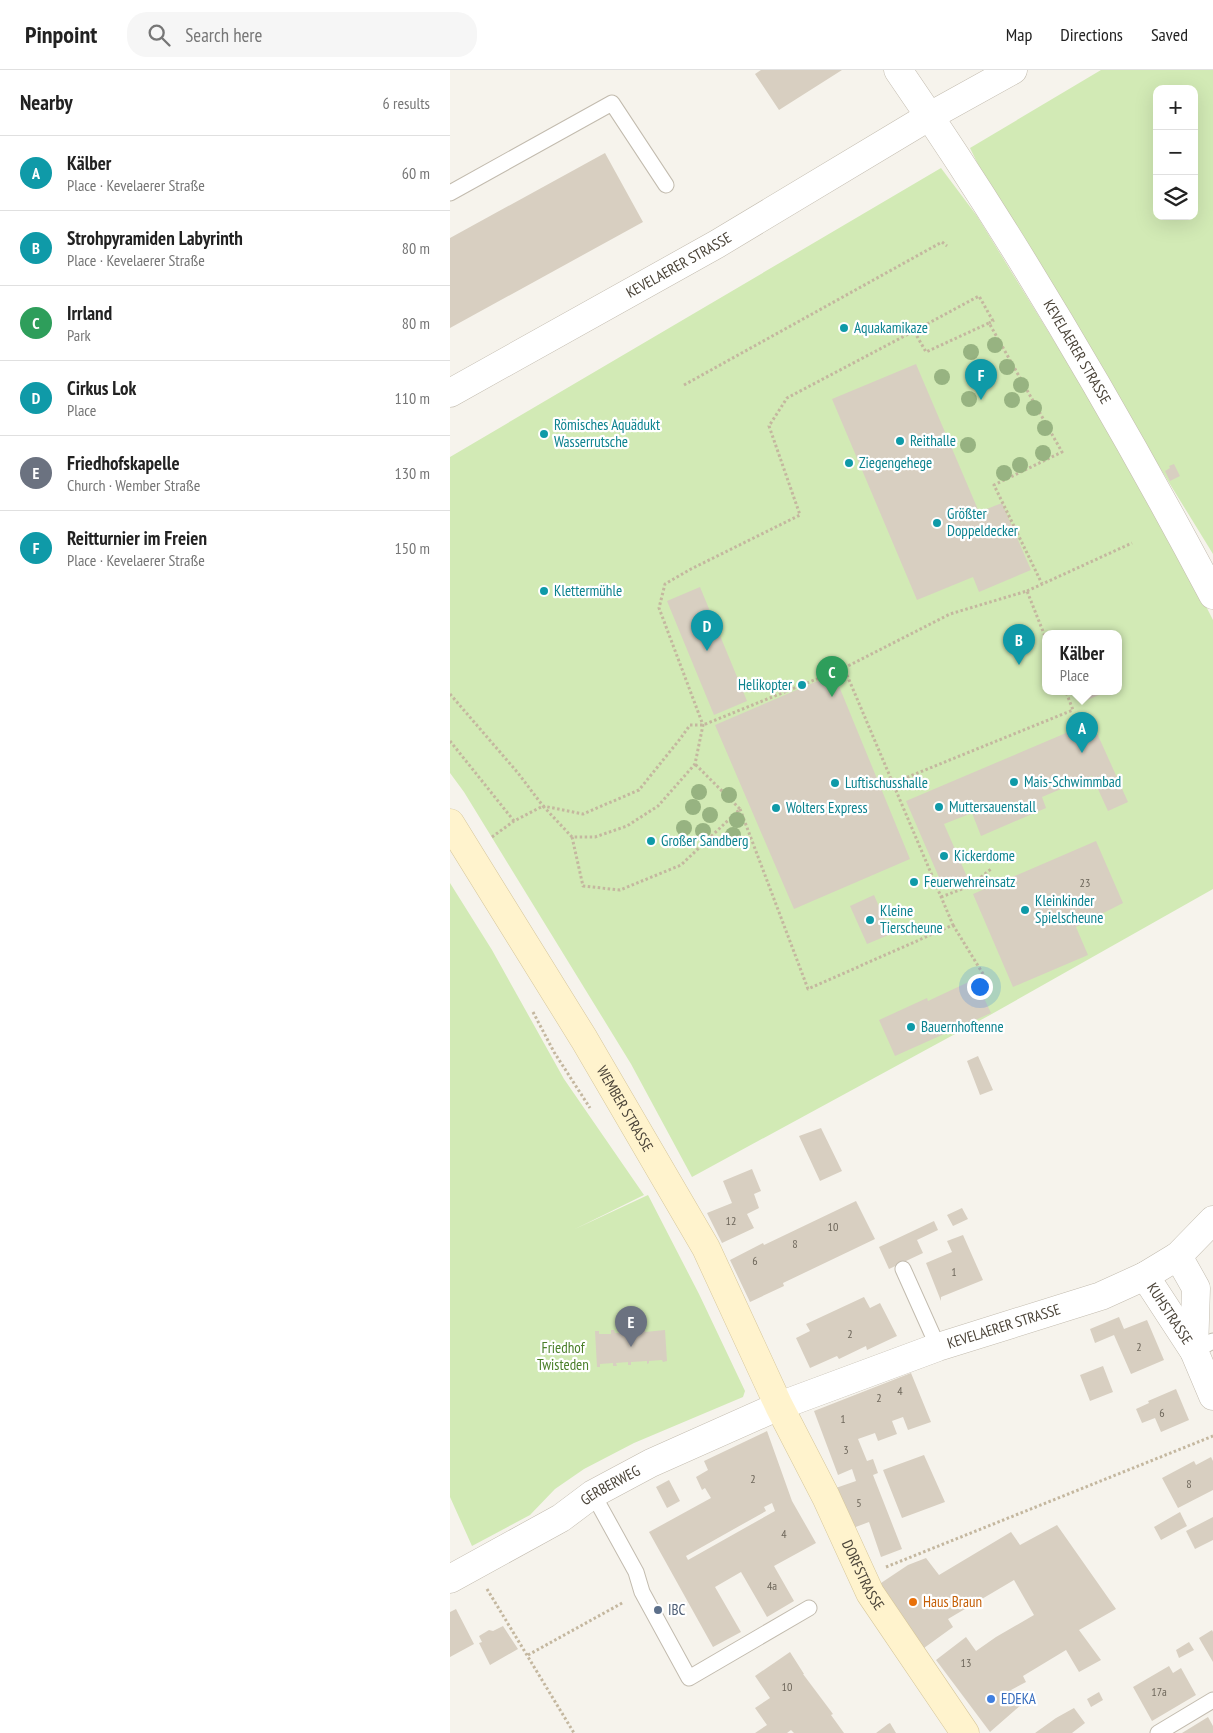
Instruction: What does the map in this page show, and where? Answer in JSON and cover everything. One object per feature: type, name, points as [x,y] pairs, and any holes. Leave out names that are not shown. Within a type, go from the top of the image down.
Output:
[{"type":"main road","name":"WEMBER STRASSE","points":[[450,823],[584,1039],[706,1248],[779,1406]]},
{"type":"main road","name":"DORFSTRASSE","points":[[779,1406],[826,1497],[870,1593],[965,1733]]},
{"type":"street","points":[[898,70],[930,116]]},
{"type":"street","name":"KEVELAERER STRASSE","points":[[450,393],[717,244],[930,116],[1013,70]]},
{"type":"street","name":"KEVELAERER STRASSE","points":[[930,116],[968,178],[1004,229],[1060,320],[1161,498],[1213,595]]},
{"type":"street","name":"KEVELAERER STRASSE","points":[[779,1406],[938,1347],[1101,1296],[1145,1276],[1178,1256],[1213,1220]]},
{"type":"street","name":"KUHSTRASSE","points":[[1178,1256],[1196,1288],[1213,1396]]},
{"type":"street","name":"KUHSTRASSE","points":[[1145,1276],[1204,1346]]},
{"type":"street","name":"GERBERWEG","points":[[462,1573],[561,1518],[593,1494],[651,1463],[779,1406]]},
{"type":"lane","points":[[450,193],[612,103],[666,185]]},
{"type":"lane","points":[[903,1269],[938,1347]]},
{"type":"lane","points":[[593,1494],[636,1572],[642,1592],[689,1678],[809,1608]]},
{"type":"lane","points":[[1158,1733],[1213,1700]]},
{"type":"path","points":[[684,385],[942,242],[947,246]]},
{"type":"path","points":[[572,836],[595,837],[627,826],[658,806],[695,764],[703,725],[659,608],[665,584],[800,515],[769,426],[787,398],[979,296],[993,321],[926,352],[914,331]]},
{"type":"path","points":[[989,323],[1062,452],[994,485],[1042,584]]},
{"type":"path","points":[[492,837],[514,821],[543,806],[583,814],[639,790],[690,725],[703,725],[844,668],[950,614],[1028,592],[1132,543]]},
{"type":"path","points":[[1028,592],[1043,630]]},
{"type":"path","points":[[844,668],[953,925],[988,982]]},
{"type":"path","points":[[450,694],[518,773],[543,806],[572,836],[583,886],[620,890],[681,865],[740,809]]},
{"type":"path","points":[[893,783],[1073,710],[1067,695]]},
{"type":"path","points":[[450,741],[514,821]]},
{"type":"path","points":[[695,764],[740,809],[808,989],[953,925]]},
{"type":"path","points":[[941,896],[970,886],[991,869]]},
{"type":"path","points":[[862,1576],[1213,1436]]},
{"type":"path","points":[[462,1573],[528,1655],[574,1733]]},
{"type":"path","points":[[528,1655],[642,1592]]},
{"type":"green space","points":[[1101,70],[1213,70],[1213,554],[997,203],[970,148]]},
{"type":"green space","points":[[941,168],[977,216],[1151,498],[1213,620],[1213,889],[990,1015],[692,1177],[631,1064],[464,792],[450,773],[450,457]]},
{"type":"green space","name":"Friedhof Twisteden","points":[[450,883],[492,950],[564,1079],[644,1195],[575,1229],[648,1195],[699,1294],[745,1391],[743,1397],[634,1443],[584,1469],[555,1489],[530,1515],[472,1546],[450,1497]]},
{"type":"building","points":[[761,70],[842,70],[779,110],[755,74]]},
{"type":"building","points":[[605,153],[643,222],[450,328],[450,238]]},
{"type":"building","name":"Reithalle","points":[[916,364],[979,512],[1002,503],[1031,570],[979,592],[973,577],[917,600],[832,399]]},
{"type":"building","points":[[1174,464],[1180,476],[1170,481],[1165,471]]},
{"type":"building","points":[[700,587],[747,701],[714,715],[667,601]]},
{"type":"building","name":"Luftischusshalle","points":[[834,674],[910,859],[794,909],[715,725]]},
{"type":"building","points":[[1076,695],[1099,695],[1080,703]]},
{"type":"building","points":[[1092,722],[1128,802],[1108,811],[1092,776],[1042,797],[1046,808],[981,836],[972,813],[944,824],[968,879],[944,889],[906,801]]},
{"type":"building","name":"Kleinkinder Spielscheune","points":[[1096,841],[1123,903],[1076,927],[1088,955],[1013,987],[973,894]]},
{"type":"building","name":"Kleine Tierscheune","points":[[874,895],[891,934],[867,944],[850,906]]},
{"type":"building","points":[[975,979],[991,1013],[895,1056],[879,1020],[927,998],[928,1001]]},
{"type":"building","points":[[978,1056],[993,1090],[980,1095],[967,1061]]},
{"type":"building","points":[[821,1128],[842,1171],[820,1181],[799,1136]]},
{"type":"building","points":[[752,1169],[761,1191],[754,1194],[759,1208],[747,1214],[754,1228],[722,1243],[707,1213],[732,1203],[723,1181]]},
{"type":"building","points":[[856,1201],[875,1239],[783,1283],[784,1286],[750,1302],[730,1260]]},
{"type":"building","points":[[962,1208],[968,1219],[953,1226],[947,1215]]},
{"type":"building","points":[[934,1221],[938,1230],[917,1240],[923,1253],[889,1269],[879,1247]]},
{"type":"building","points":[[963,1235],[983,1280],[941,1297],[941,1301],[926,1263],[952,1252],[947,1241]]},
{"type":"building","points":[[864,1297],[870,1308],[880,1303],[897,1336],[867,1350],[866,1346],[839,1359],[837,1356],[810,1368],[796,1338],[810,1331],[806,1324]]},
{"type":"building","points":[[1119,1317],[1124,1329],[1147,1320],[1164,1360],[1131,1374],[1114,1335],[1095,1343],[1090,1329]]},
{"type":"building","points":[[611,1330],[614,1330],[615,1333],[626,1333],[626,1330],[629,1330],[629,1333],[642,1332],[642,1330],[645,1330],[645,1332],[665,1330],[667,1361],[649,1361],[647,1364],[647,1361],[631,1362],[631,1365],[628,1365],[628,1362],[616,1363],[617,1366],[613,1366],[613,1363],[600,1364],[600,1367],[597,1367],[595,1331],[599,1331],[599,1334],[611,1334]]},
{"type":"building","points":[[1103,1366],[1113,1392],[1090,1401],[1080,1375]]},
{"type":"building","points":[[911,1373],[931,1422],[908,1430],[903,1417],[892,1421],[897,1434],[878,1441],[875,1433],[858,1439],[867,1461],[873,1459],[878,1473],[873,1475],[902,1549],[881,1557],[869,1522],[845,1531],[830,1490],[856,1481],[852,1469],[838,1475],[814,1411]]},
{"type":"building","points":[[1176,1389],[1189,1420],[1161,1432],[1155,1418],[1142,1423],[1136,1409],[1149,1403],[1148,1401]]},
{"type":"building","points":[[767,1431],[792,1501],[816,1543],[774,1566],[794,1601],[767,1617],[741,1572],[715,1587],[741,1632],[713,1647],[649,1532],[711,1498],[705,1488],[702,1490],[696,1477],[708,1470],[704,1461]],"holes":[[[772,1503],[775,1511],[688,1560],[686,1556],[766,1511],[764,1507]]]},
{"type":"building","points":[[924,1455],[945,1502],[902,1518],[883,1470]]},
{"type":"building","points":[[1211,1457],[1213,1461],[1213,1490],[1178,1508],[1162,1478],[1194,1461],[1196,1465]]},
{"type":"building","points":[[669,1480],[680,1501],[667,1508],[656,1487]]},
{"type":"building","points":[[1180,1512],[1187,1526],[1161,1540],[1154,1527]]},
{"type":"building","points":[[1213,1517],[1213,1540],[1195,1549],[1186,1531]]},
{"type":"building","points":[[1057,1525],[1116,1609],[1079,1630],[1101,1660],[1079,1672],[1066,1650],[1023,1676],[1026,1682],[1011,1690],[1021,1705],[990,1732],[936,1660],[966,1637],[976,1651],[1034,1615],[1014,1580],[948,1619],[953,1627],[924,1648],[878,1585],[908,1565],[926,1558],[939,1575],[1011,1532],[1020,1545]]},
{"type":"building","points":[[456,1609],[474,1644],[450,1657],[450,1612]]},
{"type":"building","points":[[503,1626],[518,1649],[490,1665],[479,1643],[482,1642],[479,1636],[489,1630],[493,1631]]},
{"type":"building","points":[[1212,1630],[1213,1632],[1213,1662],[1199,1638]]},
{"type":"building","points":[[1189,1642],[1194,1650],[1179,1658],[1176,1650]]},
{"type":"building","points":[[790,1652],[844,1733],[794,1733],[791,1730],[787,1733],[755,1733],[767,1725],[755,1708],[770,1698],[755,1676]]},
{"type":"building","points":[[1169,1666],[1173,1673],[1181,1668],[1196,1695],[1152,1721],[1133,1687]]},
{"type":"building","points":[[1099,1692],[1103,1700],[1091,1707],[1087,1699]]},
{"type":"building","points":[[1074,1708],[1085,1723],[1072,1733],[1035,1733],[1056,1718]]},
{"type":"building","points":[[1208,1717],[1213,1726],[1213,1733],[1182,1733]]},
{"type":"building","points":[[890,1723],[896,1733],[876,1733],[888,1724]]},
{"type":"place","name":"Aquakamikaze","points":[[844,328]]},
{"type":"place","name":"Reitturnier im Freien","points":[[981,400]]},
{"type":"place","name":"Römisches Aquädukt Wasserrutsche","points":[[544,434]]},
{"type":"place","name":"Reithalle","points":[[900,441]]},
{"type":"place","name":"Ziegengehege","points":[[849,463]]},
{"type":"place","name":"Größter Doppeldecker","points":[[937,523]]},
{"type":"place","name":"Klettermühle","points":[[544,591]]},
{"type":"place","name":"Cirkus Lok","points":[[707,651]]},
{"type":"place","name":"Strohpyramiden Labyrinth","points":[[1019,665]]},
{"type":"place","name":"Helikopter","points":[[802,685]]},
{"type":"place","name":"Irrland","points":[[832,697]]},
{"type":"place","name":"Kälber","points":[[1082,753]]},
{"type":"place","name":"Mais-Schwimmbad","points":[[1014,782]]},
{"type":"place","name":"Luftischusshalle","points":[[835,783]]},
{"type":"place","name":"Muttersauenstall","points":[[939,807]]},
{"type":"place","name":"Wolters Express","points":[[776,808]]},
{"type":"place","name":"Großer Sandberg","points":[[651,841]]},
{"type":"place","name":"Kickerdome","points":[[944,856]]},
{"type":"place","name":"Feuerwehreinsatz","points":[[914,882]]},
{"type":"place","name":"Kleinkinder Spielscheune","points":[[1025,910]]},
{"type":"place","name":"Kleine Tierscheune","points":[[870,920]]},
{"type":"place","name":"Bauernhoftenne","points":[[911,1027]]},
{"type":"place","name":"Friedhofskapelle","points":[[631,1347]]},
{"type":"place","name":"Haus Braun","points":[[913,1602]]},
{"type":"place","name":"IBC","points":[[658,1610]]},
{"type":"place","name":"EDEKA","points":[[991,1699]]}]
